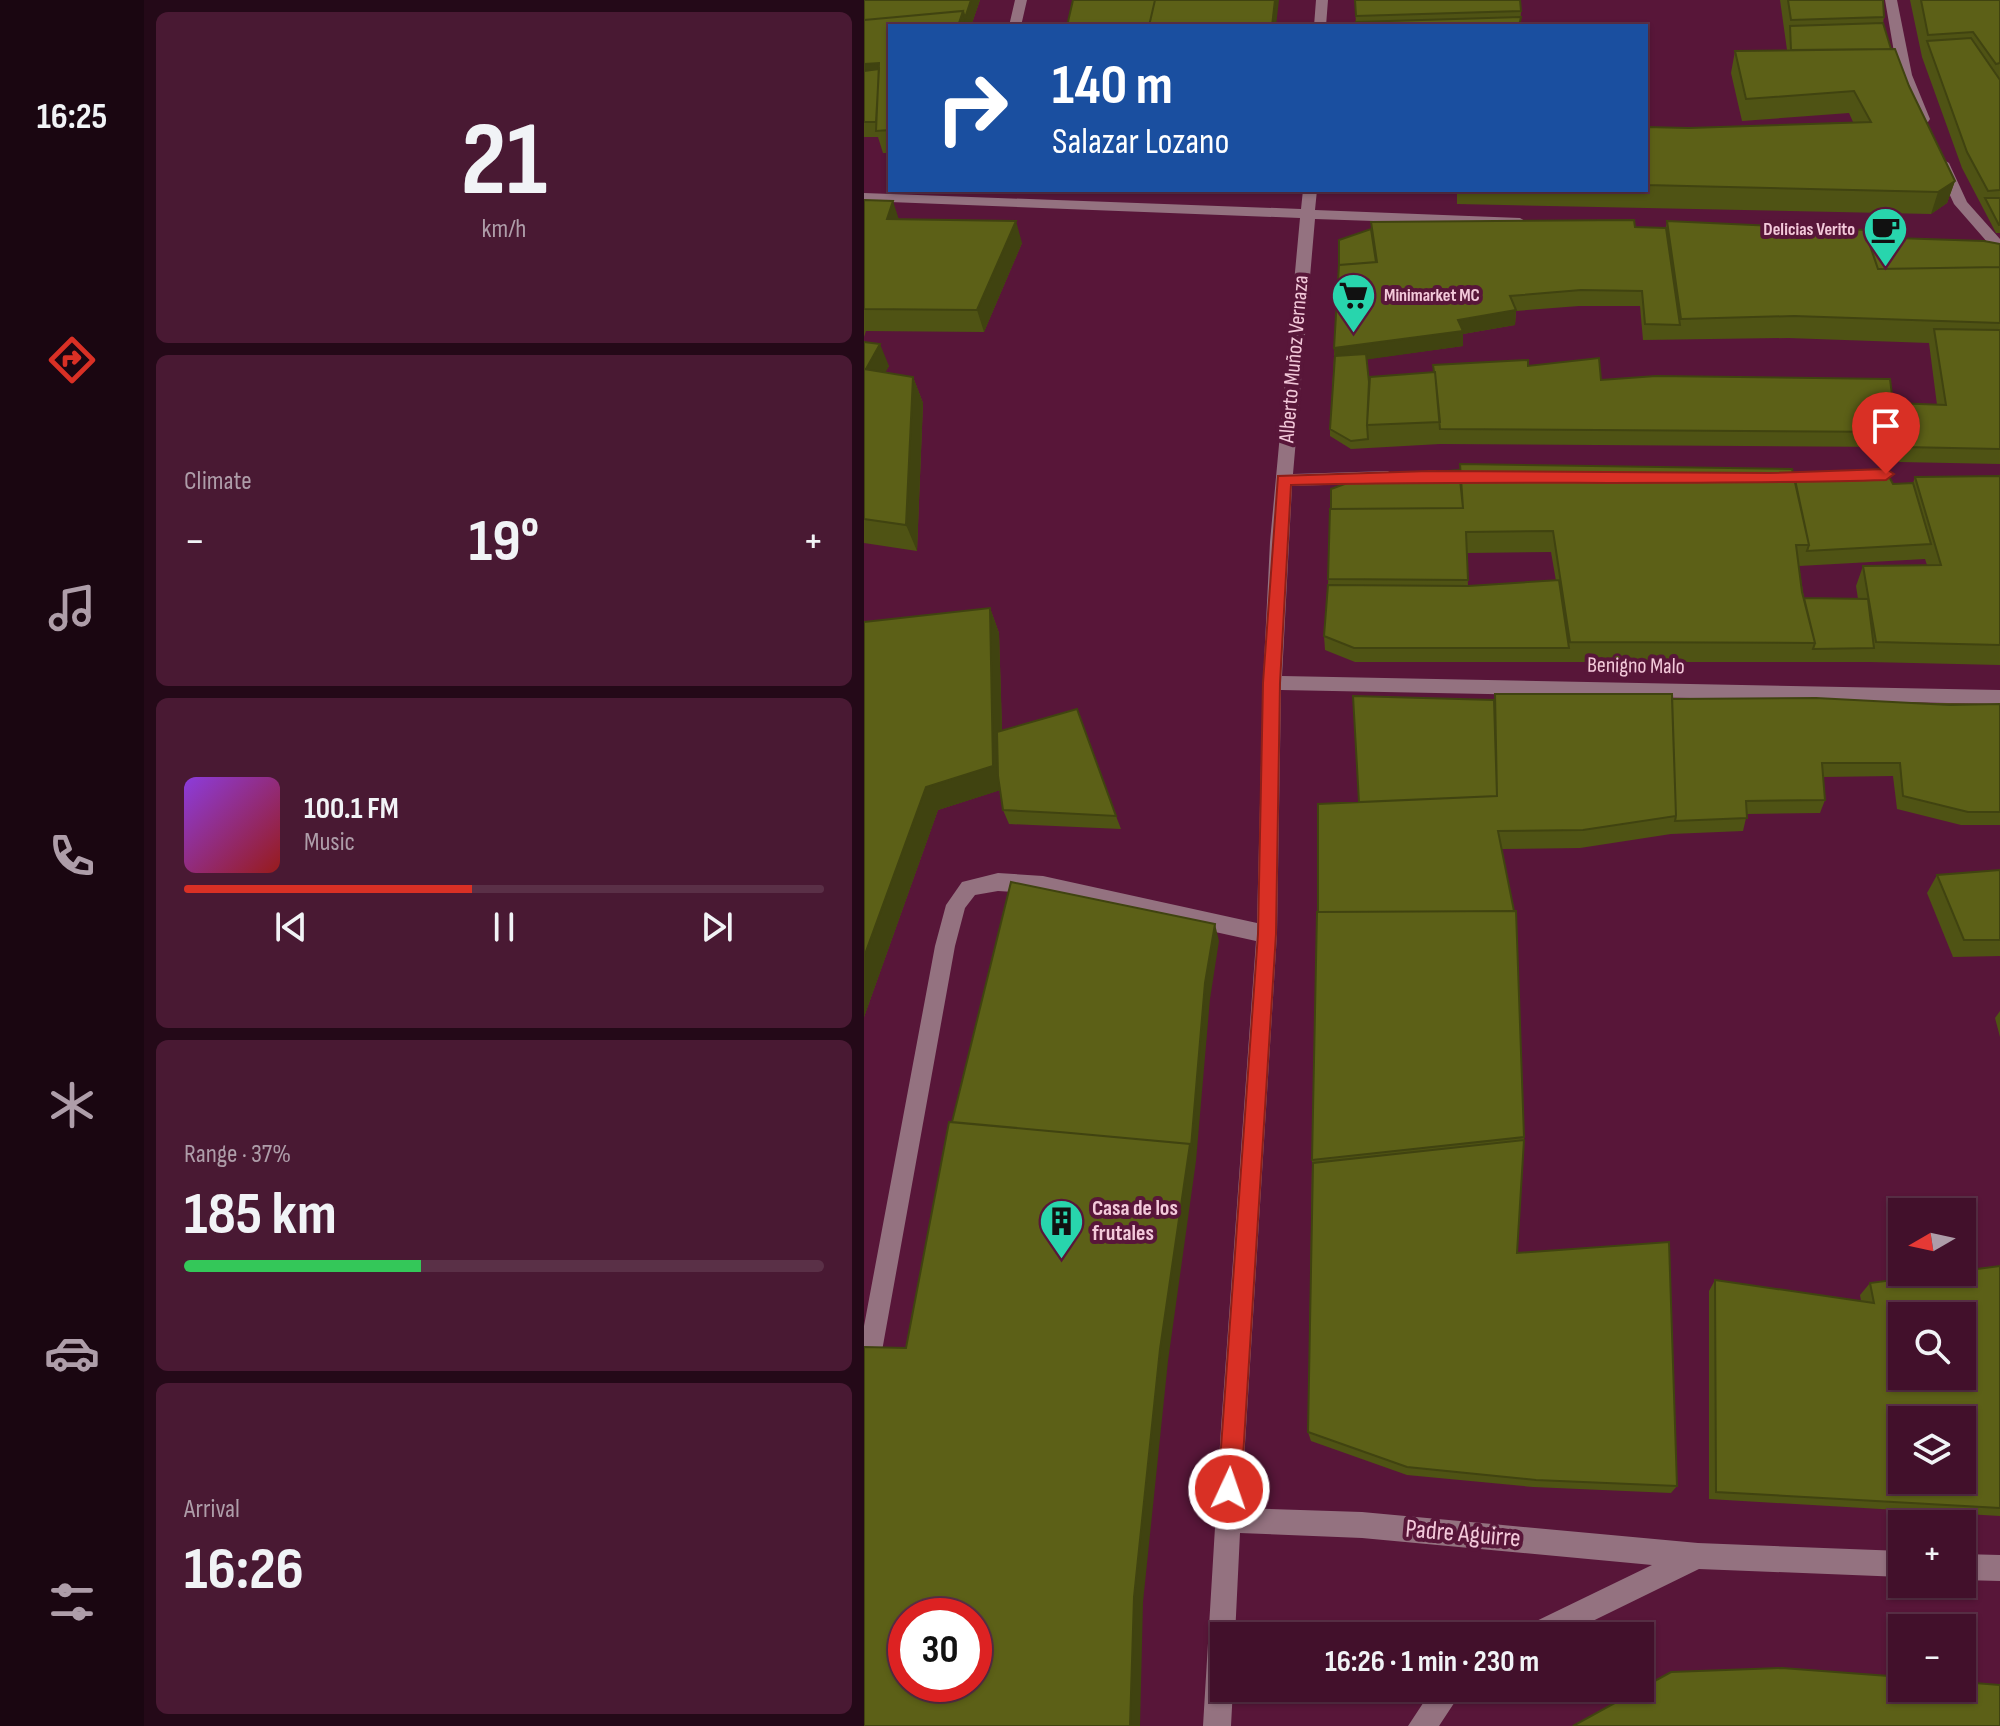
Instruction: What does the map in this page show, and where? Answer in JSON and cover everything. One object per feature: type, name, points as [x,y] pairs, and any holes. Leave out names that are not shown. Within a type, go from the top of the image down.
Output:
[{"type":"street","points":[[1015,24],[1021,0]]},
{"type":"street","points":[[1320,24],[1322,0]]},
{"type":"street","points":[[1891,0],[1905,75],[1928,131]]},
{"type":"street","points":[[1935,146],[1961,204],[1994,245]]},
{"type":"street","name":"Alberto Muñoz Vernaza","points":[[1217,1726],[1267,934],[1272,683],[1284,480],[1310,192]]},
{"type":"street","points":[[864,197],[1543,223]]},
{"type":"street","points":[[1284,480],[1400,477]]},
{"type":"street","name":"Benigno Malo","points":[[1272,683],[2000,697]]},
{"type":"street","points":[[873,1342],[945,946],[956,905],[969,888],[998,882],[1043,885],[1267,934]]},
{"type":"street","name":"Padre Aguirre","points":[[1228,1520],[1362,1525],[1698,1556],[1888,1563]]},
{"type":"street","name":"Padre Aguirre","points":[[1562,1622],[1698,1556]]},
{"type":"street","points":[[1976,1567],[2000,1568]]},
{"type":"street","points":[[1422,1726],[1440,1702]]},
{"type":"building","points":[[864,0],[971,0],[965,18],[963,11],[864,20]]},
{"type":"building","points":[[1073,0],[1155,0],[1149,24],[1067,24]]},
{"type":"building","points":[[1155,0],[1275,0],[1272,24],[1149,24]]},
{"type":"building","points":[[1355,0],[1520,0],[1521,11],[1356,16]]},
{"type":"building","points":[[1788,0],[1883,0],[1884,17],[1791,20]]},
{"type":"building","points":[[1921,0],[2000,0],[2000,63],[1996,64],[1973,32],[1928,35]]},
{"type":"building","points":[[963,11],[959,24],[888,24],[888,130],[876,131],[879,63],[864,64],[864,20]]},
{"type":"building","points":[[1521,17],[1519,24],[1356,22]]},
{"type":"building","points":[[1883,23],[1891,49],[1791,50],[1790,26]]},
{"type":"building","points":[[1971,38],[2000,80],[2000,190],[1988,191],[1967,152],[1927,41]]},
{"type":"building","points":[[1895,49],[1909,86],[1955,181],[1938,192],[1648,185],[1648,127],[1871,122],[1854,91],[1746,99],[1735,51]]},
{"type":"building","points":[[879,69],[876,122],[864,122],[864,71]]},
{"type":"building","points":[[1985,198],[2000,198],[2000,225],[1999,225]]},
{"type":"building","points":[[864,200],[893,201],[887,219],[1016,221],[977,310],[864,309]]},
{"type":"building","points":[[1634,220],[1635,227],[1666,228],[1680,325],[1645,324],[1642,291],[1581,290],[1510,296],[1516,310],[1458,320],[1463,331],[1334,348],[1339,265],[1377,262],[1371,222]]},
{"type":"building","points":[[1667,221],[1865,230],[1878,269],[2000,267],[2000,323],[1794,316],[1681,319]]},
{"type":"building","points":[[1371,229],[1376,262],[1339,265],[1339,240]]},
{"type":"building","points":[[1867,237],[2000,244],[2000,267],[1878,269]]},
{"type":"building","points":[[1934,329],[2000,330],[2000,449],[1904,447],[1900,432],[1440,429],[1433,365],[1528,360],[1528,366],[1599,358],[1601,380],[1656,376],[1890,379],[1893,403],[1946,405]]},
{"type":"building","points":[[864,342],[880,344],[866,369],[864,369]]},
{"type":"building","points":[[1366,354],[1368,439],[1351,441],[1330,429],[1335,356]]},
{"type":"building","points":[[864,369],[913,377],[906,525],[864,519]]},
{"type":"building","points":[[1435,372],[1440,422],[1367,425],[1370,377]]},
{"type":"building","points":[[1460,464],[1792,469],[1809,545],[1796,545],[1802,592],[1815,643],[1570,642],[1553,531],[1466,532],[1468,580],[1328,579],[1330,509],[1463,508]]},
{"type":"building","points":[[1885,469],[1893,484],[1913,483],[1931,544],[1807,551],[1809,545],[1794,475]]},
{"type":"building","points":[[1459,470],[1463,508],[1331,509],[1331,489],[1361,478]]},
{"type":"building","points":[[2000,476],[2000,645],[1876,642],[1863,566],[1941,565],[1915,477]]},
{"type":"building","points":[[1559,580],[1569,648],[1354,648],[1324,636],[1328,585],[1468,586]]},
{"type":"building","points":[[1804,598],[1868,599],[1874,648],[1813,649],[1815,643]]},
{"type":"building","points":[[990,608],[993,766],[926,787],[864,957],[864,622]]},
{"type":"building","points":[[1495,694],[1672,694],[1676,816],[1583,830],[1498,831],[1514,911],[1318,912],[1318,804],[1497,796]]},
{"type":"building","points":[[1353,696],[1494,700],[1497,796],[1359,802]]},
{"type":"building","points":[[1816,698],[1950,705],[2000,704],[2000,812],[1968,812],[1903,796],[1900,763],[1822,763],[1825,800],[1746,801],[1747,818],[1675,821],[1672,699]]},
{"type":"building","points":[[1077,709],[1116,816],[1003,810],[997,732]]},
{"type":"building","points":[[2000,870],[2000,940],[1964,940],[1937,875]]},
{"type":"building","points":[[1011,882],[1215,924],[1205,983],[1191,1147],[1190,1144],[952,1122]]},
{"type":"building","points":[[1516,911],[1524,1137],[1312,1160],[1317,912]]},
{"type":"building","points":[[949,1122],[1190,1144],[1160,1349],[1134,1597],[1130,1726],[864,1726],[864,1347],[906,1348]]},
{"type":"building","points":[[1524,1140],[1517,1253],[1669,1242],[1677,1486],[1536,1480],[1407,1467],[1308,1432],[1313,1163]]},
{"type":"building","points":[[2000,1266],[2000,1508],[1716,1492],[1715,1280],[1874,1303],[1870,1283],[1888,1281],[1888,1286],[1976,1286],[1976,1269]]},
{"type":"building","points":[[1782,1668],[1888,1676],[1888,1702],[1976,1702],[1976,1683],[2000,1685],[2000,1726],[1573,1726],[1617,1702],[1654,1702],[1654,1681],[1671,1672]]},
{"type":"place","name":"Delicias Verito","points":[[1886,268]]},
{"type":"place","name":"Minimarket MC","points":[[1353,334]]},
{"type":"place","name":"Casa de los frutales","points":[[1061,1260]]},
{"type":"route","points":[[1229,1489],[1267,934],[1272,683],[1284,480],[1429,476],[1770,478],[1886,474]]}]
